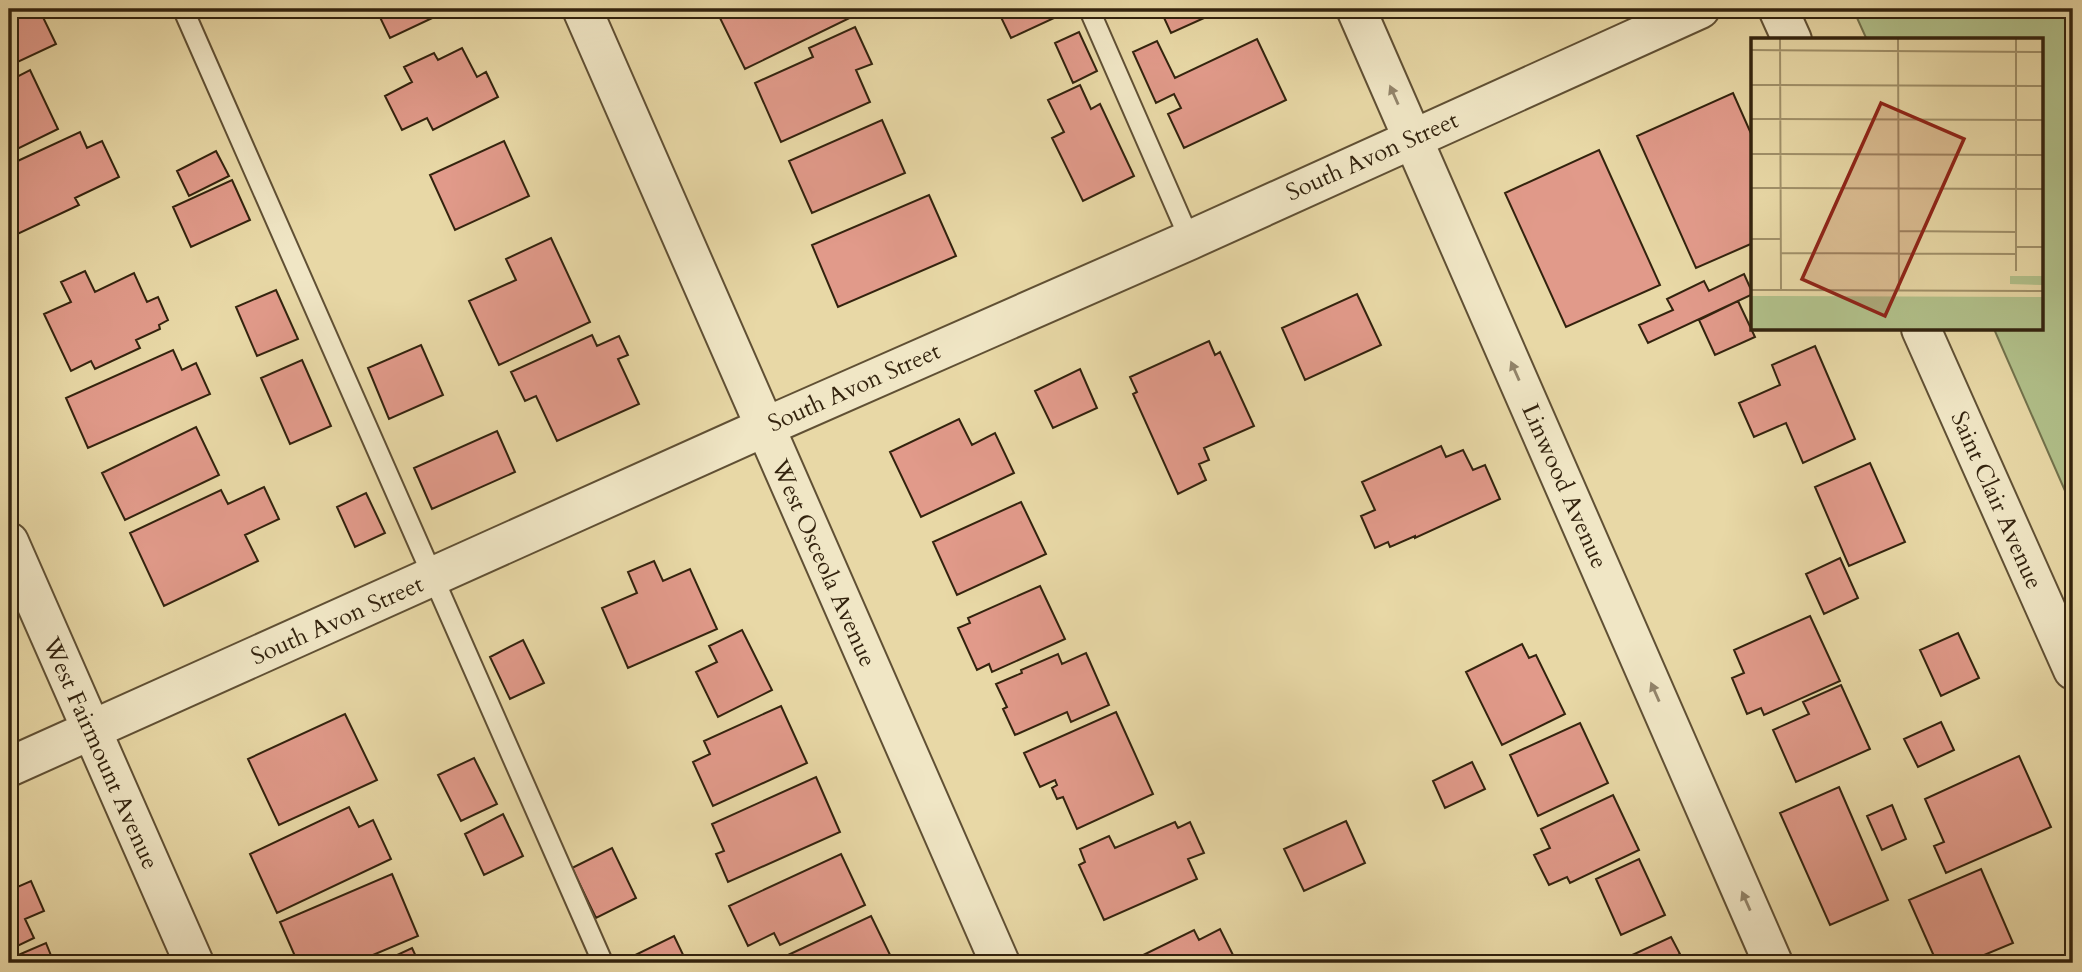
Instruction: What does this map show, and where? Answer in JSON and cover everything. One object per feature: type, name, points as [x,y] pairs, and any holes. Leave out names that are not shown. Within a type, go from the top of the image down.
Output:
[{"type":"street","name":"West Osceola Avenue","points":[[582,9],[1000,963]]},
{"type":"street","name":"Linwood Avenue","points":[[1356,9],[1773,963]]},
{"type":"street","name":"South Avon Street","points":[[9,767],[1700,9]]},
{"type":"street","points":[[1778,9],[1791,38]]},
{"type":"street","name":"Saint Clair Avenue","points":[[1922,331],[2073,670]]},
{"type":"street","name":"West Fairmount Avenue","points":[[9,542],[194,963]]},
{"type":"lane","points":[[183,9],[603,963]]},
{"type":"lane","points":[[1089,9],[1189,240]]},
{"type":"green space","points":[[1853,9],[2073,9],[2073,509],[1995,331],[2044,331],[2044,38],[1866,38]]},
{"type":"building","points":[[9,9],[39,9],[56,44],[9,66]]},
{"type":"building","points":[[376,9],[443,9],[445,12],[390,38]]},
{"type":"building","points":[[733,9],[861,9],[862,12],[745,69],[719,16]]},
{"type":"building","points":[[997,9],[1064,9],[1065,13],[1011,38]]},
{"type":"building","points":[[1160,9],[1224,9],[1171,33]]},
{"type":"building","points":[[855,27],[872,64],[856,70],[870,102],[781,142],[755,83],[813,57],[809,48]]},
{"type":"building","points":[[1079,32],[1097,71],[1073,83],[1055,43]]},
{"type":"building","points":[[1257,39],[1286,100],[1184,148],[1168,114],[1181,108],[1174,94],[1156,103],[1133,52],[1157,41],[1175,78]]},
{"type":"building","points":[[462,48],[477,77],[486,72],[498,97],[433,130],[427,118],[402,130],[385,96],[412,82],[404,67],[434,53],[438,60]]},
{"type":"building","points":[[30,70],[58,129],[9,153],[9,76],[13,79]]},
{"type":"building","points":[[1080,85],[1091,109],[1100,104],[1134,176],[1083,201],[1052,138],[1064,132],[1048,100]]},
{"type":"building","points":[[1733,93],[1751,134],[1751,244],[1696,268],[1637,136]]},
{"type":"building","points":[[882,120],[905,173],[812,213],[789,161]]},
{"type":"building","points":[[80,132],[87,148],[102,141],[119,177],[75,198],[79,205],[9,238],[9,165]]},
{"type":"building","points":[[504,141],[529,196],[455,230],[430,175]]},
{"type":"building","points":[[1599,150],[1660,285],[1566,327],[1505,193]]},
{"type":"building","points":[[216,151],[229,176],[189,196],[177,171]]},
{"type":"building","points":[[232,180],[250,220],[191,247],[173,207]]},
{"type":"building","points":[[929,195],[956,256],[838,307],[812,245]]},
{"type":"building","points":[[551,238],[590,322],[499,365],[469,301],[516,280],[506,259]]},
{"type":"building","points":[[85,271],[95,292],[134,273],[147,302],[158,297],[168,320],[159,325],[160,329],[136,340],[140,348],[95,369],[91,361],[71,371],[44,314],[71,302],[61,282]]},
{"type":"building","points":[[1744,274],[1751,295],[1648,343],[1639,325],[1673,310],[1667,299],[1704,281],[1709,291]]},
{"type":"building","points":[[276,290],[298,339],[257,356],[236,307]]},
{"type":"building","points":[[1357,294],[1381,345],[1305,380],[1282,328]]},
{"type":"building","points":[[1738,301],[1755,337],[1715,355],[1699,320]]},
{"type":"building","points":[[592,335],[597,346],[619,336],[628,355],[618,359],[639,404],[557,441],[536,396],[525,401],[511,372]]},
{"type":"building","points":[[1209,341],[1215,355],[1220,352],[1254,426],[1204,448],[1209,460],[1199,464],[1206,480],[1178,494],[1133,394],[1137,392],[1130,377]]},
{"type":"building","points":[[421,345],[443,395],[389,419],[368,368]]},
{"type":"building","points":[[1815,346],[1855,439],[1803,463],[1786,423],[1754,437],[1739,403],[1780,385],[1772,365]]},
{"type":"building","points":[[173,350],[182,370],[196,363],[210,394],[88,448],[66,398]]},
{"type":"building","points":[[302,360],[331,426],[290,444],[261,378]]},
{"type":"building","points":[[1080,369],[1097,408],[1053,428],[1035,391]]},
{"type":"building","points":[[959,419],[972,445],[995,433],[1014,473],[921,517],[890,452]]},
{"type":"building","points":[[196,427],[219,475],[125,520],[102,473]]},
{"type":"building","points":[[497,431],[515,472],[432,509],[414,468]]},
{"type":"building","points":[[1441,446],[1446,457],[1463,450],[1473,470],[1485,465],[1500,499],[1415,538],[1390,547],[1388,542],[1375,548],[1361,516],[1375,510],[1362,482]]},
{"type":"building","points":[[1870,463],[1905,542],[1849,566],[1815,487]]},
{"type":"building","points":[[264,487],[279,519],[245,535],[258,561],[164,606],[130,533],[221,490],[228,504]]},
{"type":"building","points":[[366,493],[385,533],[355,547],[337,507]]},
{"type":"building","points":[[1021,502],[1046,554],[957,595],[933,542]]},
{"type":"building","points":[[1840,558],[1858,598],[1824,614],[1806,574]]},
{"type":"building","points":[[654,561],[663,581],[690,569],[717,629],[628,668],[602,608],[637,593],[628,572]]},
{"type":"building","points":[[1040,586],[1065,639],[992,672],[989,664],[977,670],[958,628],[970,623],[968,618]]},
{"type":"building","points":[[1810,616],[1840,681],[1764,715],[1761,708],[1747,714],[1732,678],[1744,673],[1734,650]]},
{"type":"building","points":[[742,630],[772,690],[718,717],[696,672],[717,662],[709,646]]},
{"type":"building","points":[[1958,633],[1979,678],[1941,696],[1920,650]]},
{"type":"building","points":[[523,640],[544,683],[510,699],[490,657]]},
{"type":"building","points":[[1522,644],[1529,658],[1536,655],[1565,714],[1502,745],[1466,672]]},
{"type":"building","points":[[1086,653],[1109,705],[1071,722],[1067,712],[1015,735],[1003,709],[1007,707],[996,684],[1058,654],[1062,664]]},
{"type":"building","points":[[1841,685],[1870,749],[1796,782],[1773,730],[1809,714],[1803,702]]},
{"type":"building","points":[[781,706],[807,763],[713,806],[693,762],[710,754],[704,741]]},
{"type":"building","points":[[1116,712],[1153,794],[1077,829],[1063,797],[1057,799],[1052,788],[1057,785],[1055,780],[1040,787],[1024,753]]},
{"type":"building","points":[[345,714],[377,780],[279,825],[248,759]]},
{"type":"building","points":[[1941,722],[1954,750],[1918,767],[1904,739]]},
{"type":"building","points":[[1580,723],[1608,783],[1538,816],[1510,755]]},
{"type":"building","points":[[2019,756],[2051,827],[1946,873],[1934,846],[1944,842],[1925,799]]},
{"type":"building","points":[[474,758],[497,804],[461,821],[438,775]]},
{"type":"building","points":[[1472,762],[1485,789],[1445,808],[1433,781]]},
{"type":"building","points":[[816,777],[840,832],[728,882],[716,854],[724,851],[712,824]]},
{"type":"building","points":[[1839,787],[1888,900],[1830,925],[1780,813]]},
{"type":"building","points":[[1613,795],[1639,850],[1570,883],[1567,877],[1549,885],[1534,855],[1550,848],[1541,829]]},
{"type":"building","points":[[1892,805],[1906,839],[1882,850],[1867,816]]},
{"type":"building","points":[[349,807],[359,827],[373,820],[391,859],[277,913],[250,854]]},
{"type":"building","points":[[503,814],[523,856],[484,875],[465,834]]},
{"type":"building","points":[[1346,821],[1365,863],[1304,891],[1284,849]]},
{"type":"building","points":[[1175,822],[1178,828],[1190,822],[1204,853],[1188,859],[1197,879],[1104,920],[1079,865],[1085,862],[1080,849],[1109,836],[1115,848]]},
{"type":"building","points":[[612,848],[636,898],[596,918],[572,868]]},
{"type":"building","points":[[841,854],[865,905],[780,945],[774,933],[748,946],[729,906]]},
{"type":"building","points":[[1639,859],[1665,915],[1621,935],[1596,879]]},
{"type":"building","points":[[1981,869],[2013,943],[1965,963],[1937,963],[1909,900]]},
{"type":"building","points":[[392,874],[418,936],[354,963],[298,963],[280,922]]},
{"type":"building","points":[[9,880],[13,889],[31,881],[44,911],[25,919],[34,938],[9,950]]},
{"type":"building","points":[[871,916],[894,963],[771,963]]},
{"type":"building","points":[[1220,929],[1237,963],[1127,963],[1194,930],[1199,940]]},
{"type":"building","points":[[674,936],[687,963],[624,963],[623,961]]},
{"type":"building","points":[[1671,937],[1680,954],[1670,959],[1672,963],[1615,963]]},
{"type":"building","points":[[46,943],[54,963],[9,963],[9,959]]},
{"type":"building","points":[[412,948],[419,963],[380,963]]},
{"type":"building","points":[[2073,954],[2073,963],[2052,963]]}]
